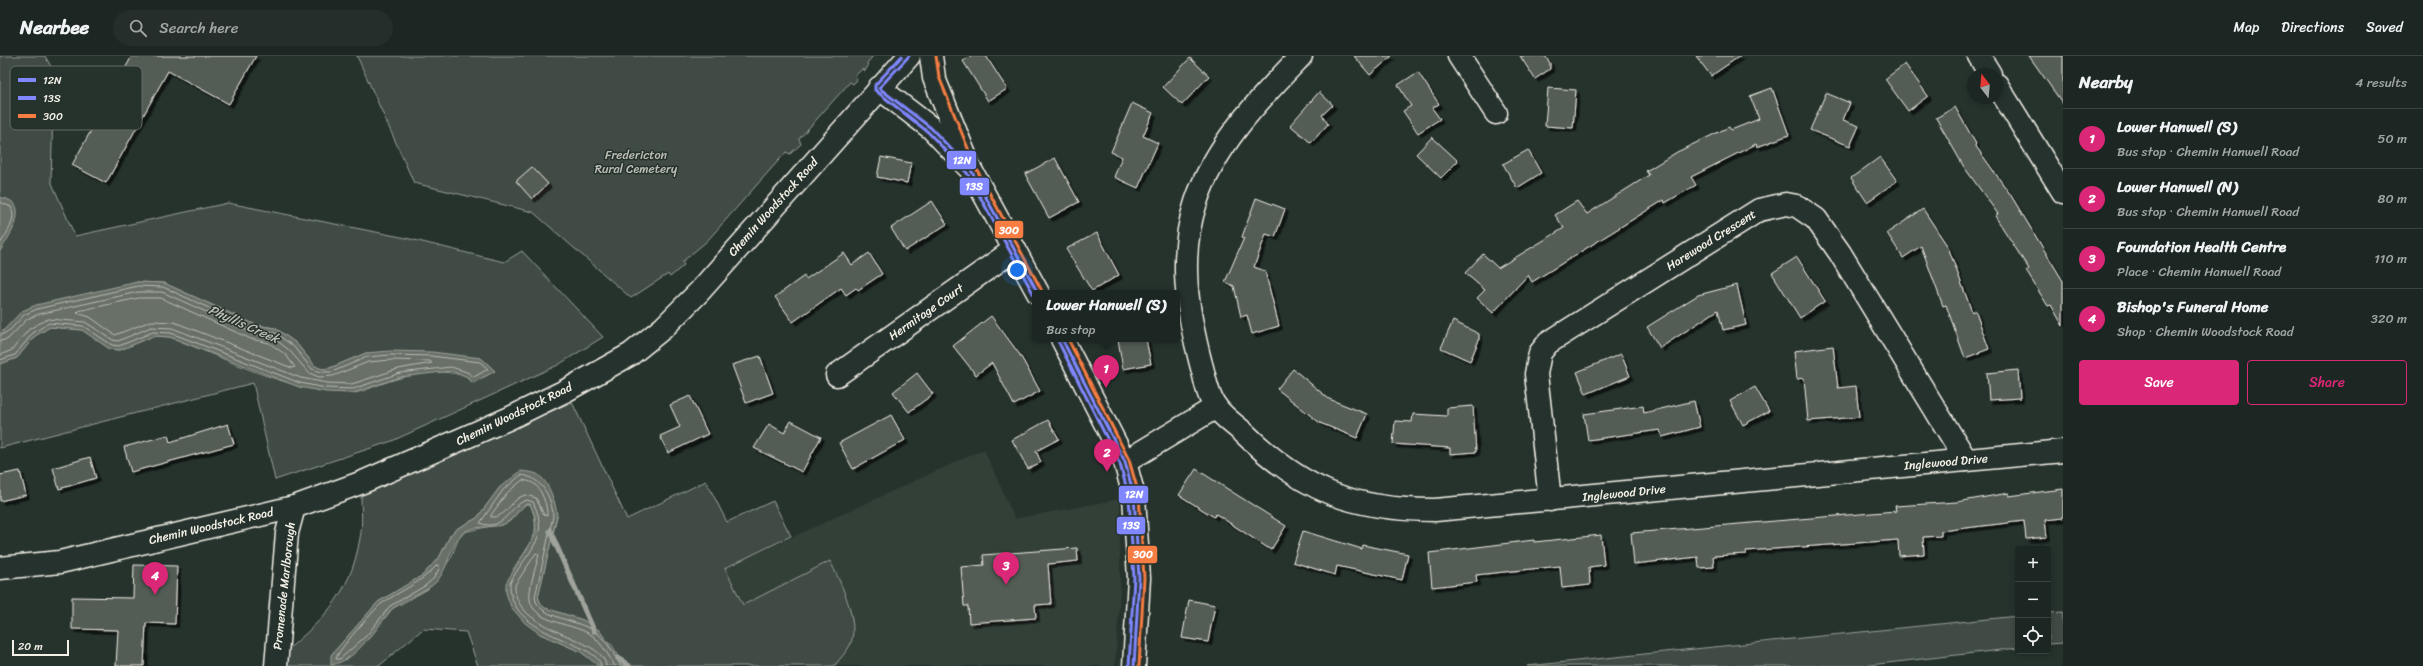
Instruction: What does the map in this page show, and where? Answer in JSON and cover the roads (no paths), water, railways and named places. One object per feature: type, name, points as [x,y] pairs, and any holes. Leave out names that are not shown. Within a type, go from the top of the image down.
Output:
[{"type":"street","name":"Chemin Woodstock Road","points":[[0,568],[60,562],[294,507],[363,482],[510,418],[564,391],[631,354],[663,328],[699,292],[909,56]]},
{"type":"street","points":[[931,56],[934,78],[971,170],[1036,290]]},
{"type":"street","points":[[1125,462],[1216,407],[1204,374],[1190,318],[1186,271],[1187,237],[1196,201],[1216,158],[1246,117],[1301,56]]},
{"type":"street","points":[[1459,56],[1496,113]]},
{"type":"street","points":[[1979,56],[1986,68]]},
{"type":"street","points":[[879,88],[931,128],[971,170]]},
{"type":"street","points":[[2003,95],[2063,192]]},
{"type":"street","name":"Harewood Crescent","points":[[1550,500],[1536,374],[1540,353],[1548,343],[1759,210],[1786,204],[1797,206],[1816,219],[1840,253],[1966,460]]},
{"type":"street","name":"Hermitage Court","points":[[837,375],[1015,249]]},
{"type":"street","points":[[1064,342],[1125,462],[1134,496],[1139,578],[1134,666]]},
{"type":"street","name":"Inglewood Drive","points":[[1216,407],[1266,455],[1304,482],[1349,501],[1403,510],[1470,508],[2063,451]]},
{"type":"street","name":"Promenade Marlborough","points":[[276,666],[287,533],[294,507]]},
{"type":"water","points":[[0,198],[10,201],[16,206],[17,212],[13,229],[0,251]]},
{"type":"water","name":"Phyllis Creek","points":[[137,282],[164,283],[256,325],[275,328],[296,343],[315,366],[322,369],[330,368],[366,353],[390,351],[432,352],[481,358],[495,371],[473,383],[466,376],[451,371],[400,377],[353,393],[326,392],[299,387],[170,337],[154,336],[120,350],[110,349],[82,330],[50,327],[35,336],[17,358],[0,364],[0,334],[22,311],[36,305]]},
{"type":"water","points":[[521,471],[535,473],[545,482],[551,493],[557,516],[538,597],[541,604],[545,608],[583,620],[599,630],[625,666],[599,666],[581,652],[540,634],[525,623],[511,607],[506,593],[506,583],[536,534],[535,516],[530,504],[523,506],[509,521],[502,525],[471,529],[463,533],[455,544],[437,581],[427,589],[398,604],[386,616],[359,649],[341,662],[331,665],[331,655],[378,602],[423,575],[440,556],[451,534],[458,528],[477,518],[500,487]]},
{"type":"waterway","points":[[550,531],[594,631]]},
{"type":"waterway","points":[[618,658],[629,666]]},
{"type":"place","name":"Lower Hanwell (S)","points":[[1106,388]]},
{"type":"place","name":"Lower Hanwell (N)","points":[[1107,472]]},
{"type":"place","name":"Foundation Health Centre","points":[[1006,585]]},
{"type":"place","name":"Bishop's Funeral Home","points":[[155,595]]},
{"type":"park label","name":"Fredericton Rural Cemetery","points":[[636,162]]}]
